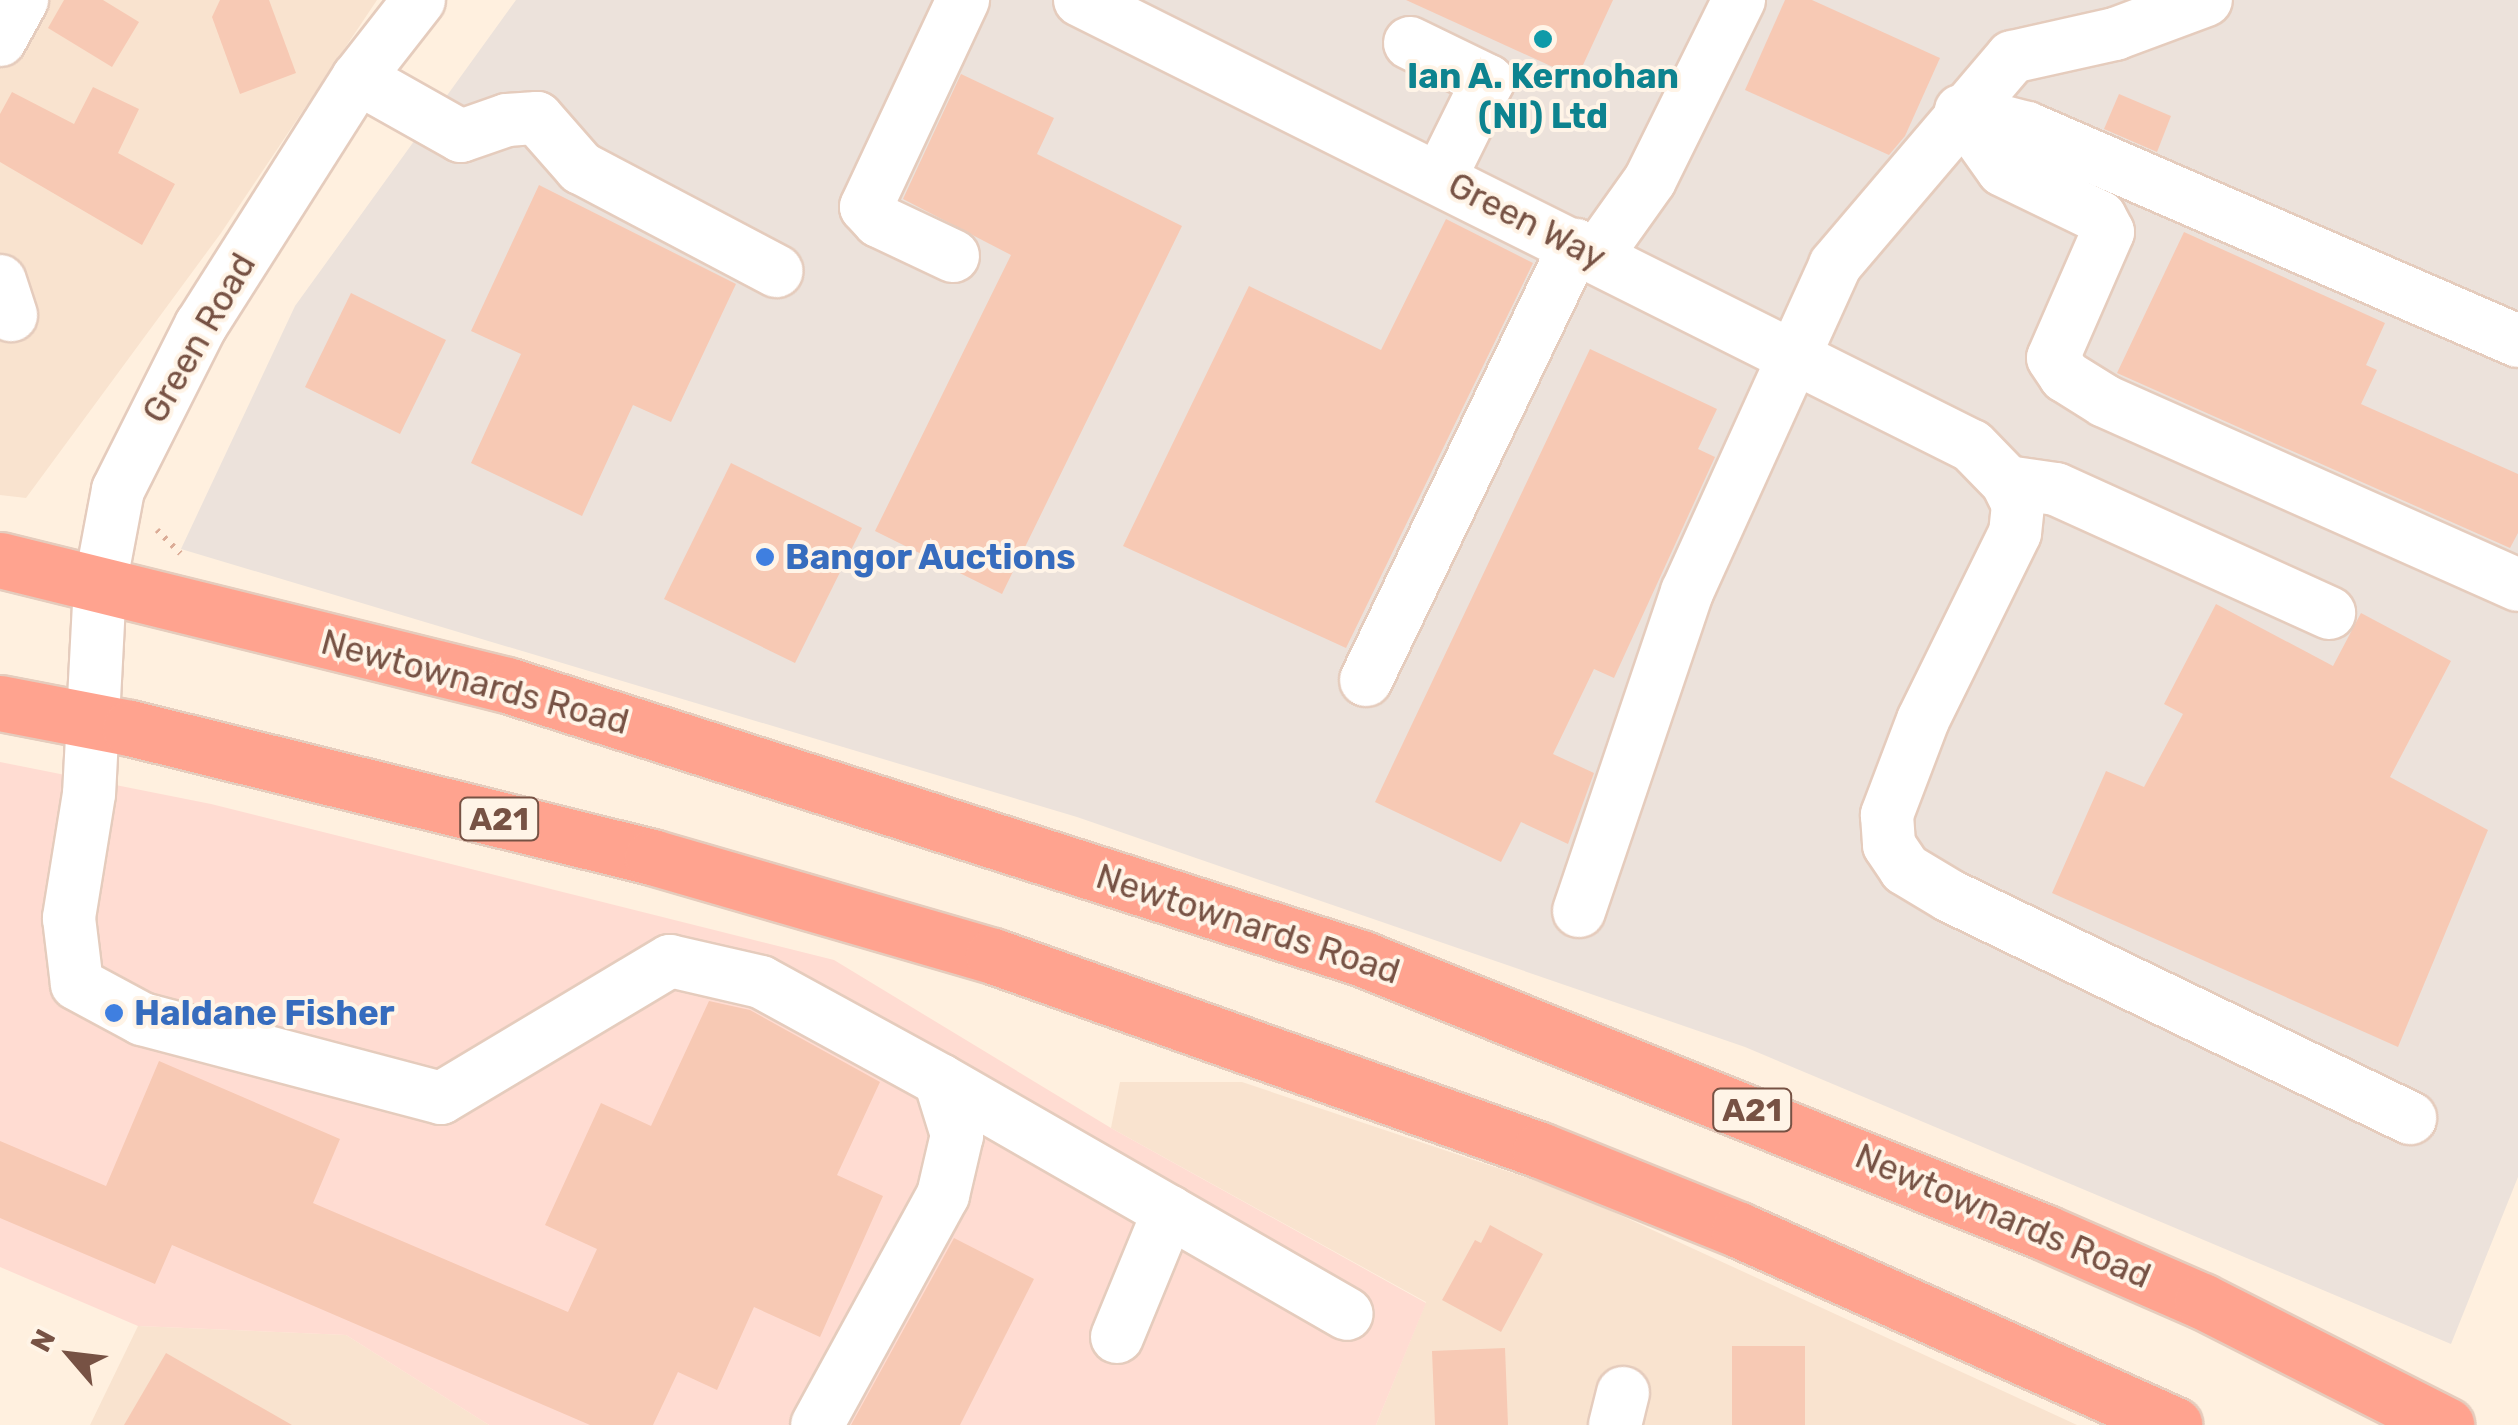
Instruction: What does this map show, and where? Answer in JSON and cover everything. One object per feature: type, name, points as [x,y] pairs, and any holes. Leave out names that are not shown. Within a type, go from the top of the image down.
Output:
[{"type":"highway","name":"Newtownards Road","points":[[0,560],[506,685],[1360,958],[1752,1110],[2132,1271],[2446,1425]]},
{"type":"highway","name":"A21","points":[[0,703],[94,720],[652,858],[993,956],[1540,1150],[1739,1230],[2174,1425]]},
{"type":"street","points":[[0,40],[22,0]]},
{"type":"street","name":"Green Road","points":[[419,0],[358,78],[202,325],[130,461],[100,585],[94,720],[69,918],[77,984],[142,1020],[440,1098],[670,961],[761,982],[940,1080]]},
{"type":"street","points":[[953,256],[878,221],[866,207],[963,0]]},
{"type":"street","name":"Green Way","points":[[1080,0],[1791,352],[1989,464],[2056,489],[2328,613]]},
{"type":"street","points":[[1366,680],[1586,251],[1650,180],[1739,0]]},
{"type":"street","points":[[1579,911],[1688,592],[1791,352],[1835,264],[2012,57],[2115,34],[2206,0]]},
{"type":"street","points":[[1410,43],[1488,81],[1440,178]]},
{"type":"street","points":[[358,78],[461,136],[507,120],[537,118],[581,168],[776,270]]},
{"type":"street","points":[[1962,111],[2027,128],[2518,341]]},
{"type":"street","points":[[1962,111],[2002,170],[2100,217],[2108,232],[2054,358],[2065,376],[2105,401],[2518,585]]},
{"type":"street","points":[[1989,464],[2018,505],[2015,533],[1924,720],[1888,815],[1889,845],[1905,868],[1950,896],[2410,1118]]},
{"type":"street","points":[[940,1080],[1347,1314]]},
{"type":"street","points":[[818,1425],[943,1195],[957,1135],[940,1080]]},
{"type":"street","points":[[1117,1337],[1169,1212]]},
{"type":"shaded area","points":[[0,0],[377,0],[221,233],[26,498],[0,495]]},
{"type":"shaded area","points":[[516,0],[2518,0],[2518,1177],[2451,1344],[1745,1047],[1077,817],[181,549],[295,306]]},
{"type":"shaded area","points":[[0,762],[211,804],[834,960],[1111,1128],[1426,1303],[1376,1425],[489,1425],[346,1335],[138,1326],[0,1267]]},
{"type":"shaded area","points":[[1120,1082],[1242,1082],[1572,1193],[2077,1425],[1376,1425],[1426,1302],[1111,1128]]},
{"type":"shaded area","points":[[138,1326],[346,1335],[489,1425],[90,1425]]},
{"type":"building","points":[[64,0],[103,0],[139,22],[112,67],[48,28]]},
{"type":"building","points":[[220,0],[269,0],[296,73],[240,94],[212,17]]},
{"type":"building","name":"Ian A. Kernohan (NI) Ltd","points":[[1406,0],[1613,0],[1577,78]]},
{"type":"building","points":[[1785,0],[1812,0],[1940,58],[1905,136],[1889,155],[1745,90]]},
{"type":"building","points":[[961,74],[1054,118],[1037,154],[1182,226],[1002,594],[875,531],[1011,255],[903,199]]},
{"type":"building","points":[[93,87],[139,109],[118,153],[175,184],[142,245],[0,162],[0,114],[12,92],[74,124]]},
{"type":"building","points":[[2119,94],[2171,116],[2157,152],[2104,129]]},
{"type":"building","points":[[539,185],[736,284],[671,422],[633,405],[582,516],[471,463],[521,354],[471,331]]},
{"type":"building","points":[[1446,219],[1533,263],[1346,648],[1123,546],[1249,286],[1381,350]]},
{"type":"building","points":[[2184,232],[2385,323],[2366,365],[2377,370],[2361,404],[2518,474],[2518,533],[2510,548],[2117,373]]},
{"type":"building","points":[[351,293],[446,340],[400,434],[305,387]]},
{"type":"building","points":[[1590,349],[1717,409],[1698,449],[1715,457],[1614,678],[1594,669],[1553,754],[1594,773],[1568,844],[1521,822],[1501,862],[1375,802]]},
{"type":"building","points":[[731,463],[862,528],[795,663],[664,599]]},
{"type":"building","points":[[2216,604],[2333,666],[2361,613],[2451,661],[2390,777],[2488,830],[2398,1047],[2052,893],[2106,771],[2144,787],[2183,714],[2164,704]]},
{"type":"building","points":[[709,1001],[750,1010],[880,1082],[837,1175],[883,1196],[820,1337],[754,1307],[717,1390],[678,1372],[653,1425],[590,1425],[172,1245],[155,1284],[0,1218],[0,1141],[106,1186],[159,1061],[340,1139],[313,1203],[568,1312],[597,1249],[545,1225],[601,1103],[651,1126]]},
{"type":"building","points":[[1490,1225],[1543,1254],[1501,1332],[1442,1300],[1475,1240],[1481,1243]]},
{"type":"building","points":[[954,1238],[1034,1279],[960,1425],[851,1425]]},
{"type":"building","points":[[1732,1346],[1805,1346],[1805,1425],[1732,1425]]},
{"type":"building","points":[[1505,1348],[1508,1425],[1435,1425],[1432,1351]]},
{"type":"building","points":[[166,1353],[292,1425],[124,1425]]},
{"type":"place","name":"Ian A. Kernohan (NI) Ltd","points":[[1543,39]]},
{"type":"place","name":"Bangor Auctions","points":[[765,557]]},
{"type":"place","name":"Haldane Fisher","points":[[114,1013]]}]
